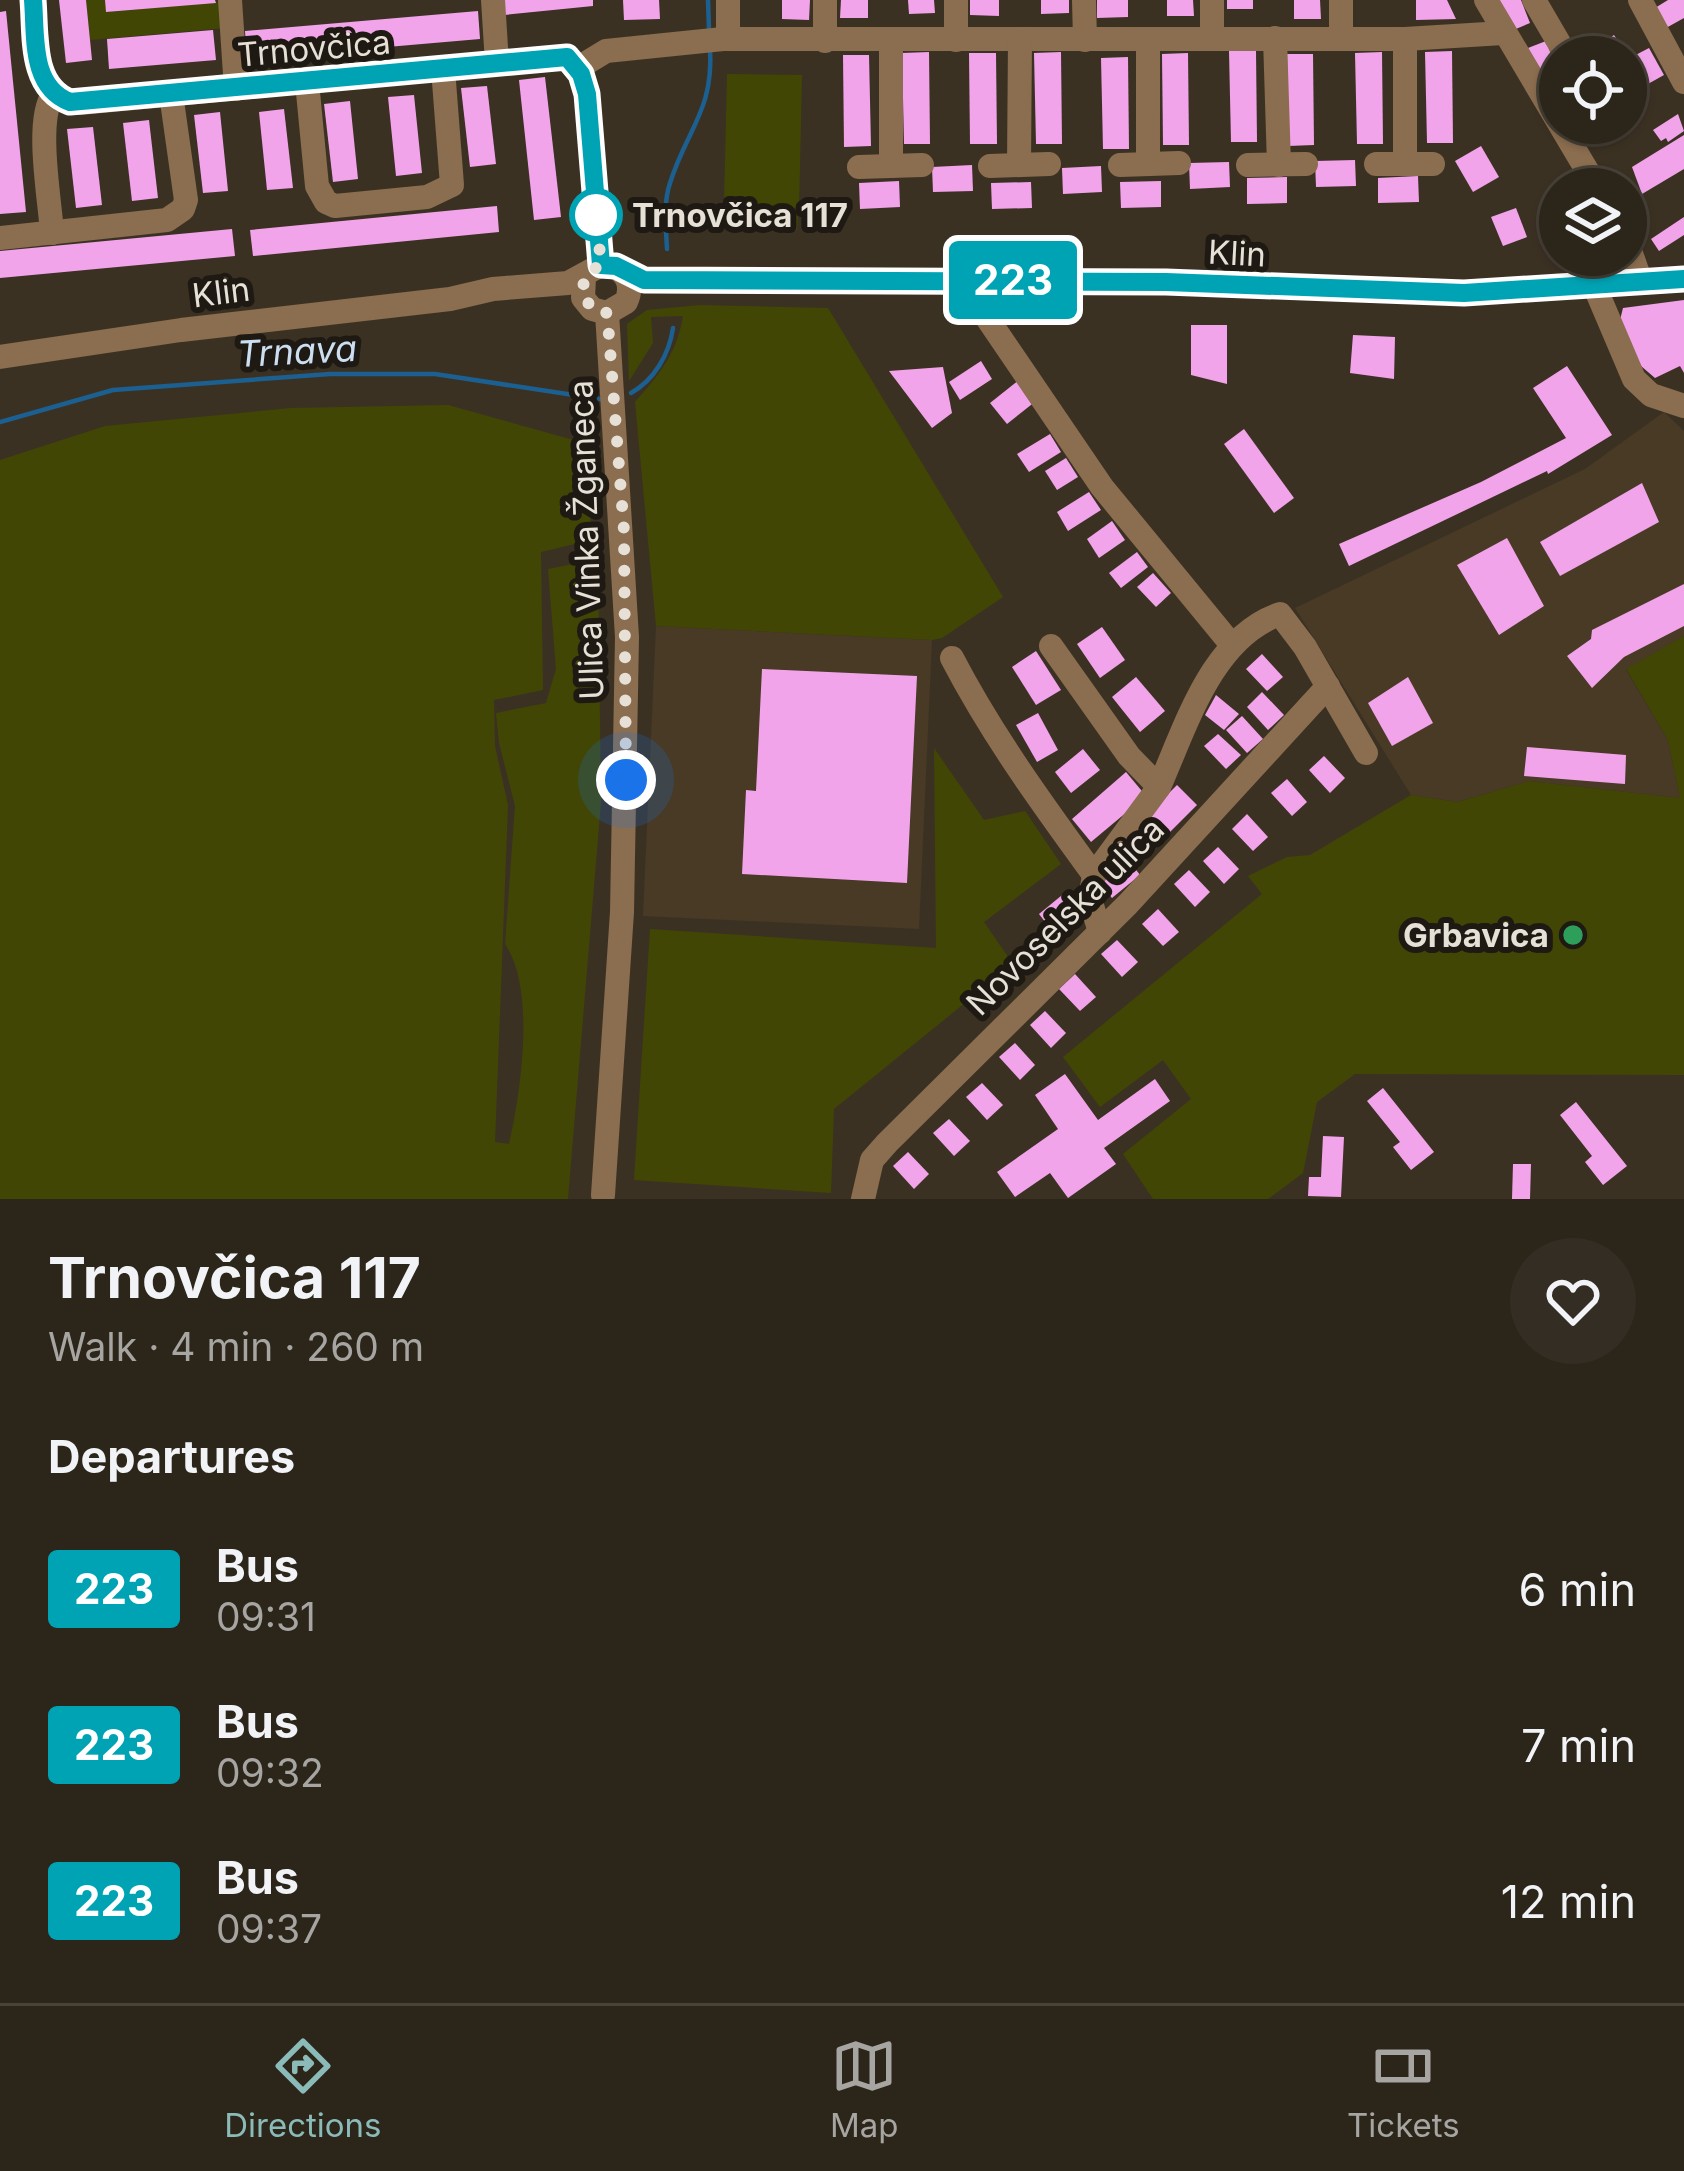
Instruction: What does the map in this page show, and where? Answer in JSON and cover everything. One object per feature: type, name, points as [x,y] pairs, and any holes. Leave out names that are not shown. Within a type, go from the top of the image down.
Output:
[{"type":"street","points":[[33,0],[39,68],[53,95],[44,120],[52,232]]},
{"type":"street","points":[[230,0],[236,88]]},
{"type":"street","points":[[493,0],[497,63]]},
{"type":"street","points":[[726,39],[728,0]]},
{"type":"street","points":[[825,0],[825,41]]},
{"type":"street","points":[[956,0],[956,40]]},
{"type":"street","points":[[1084,0],[1084,40]]},
{"type":"street","points":[[1212,0],[1213,38]]},
{"type":"street","points":[[1340,0],[1341,39]]},
{"type":"street","points":[[1486,0],[1585,168]]},
{"type":"street","points":[[1534,0],[1555,36]]},
{"type":"street","points":[[1640,0],[1684,82]]},
{"type":"street","name":"Trnovčica","points":[[53,95],[80,103],[560,56],[578,68],[606,51],[726,39],[1405,39],[1503,33]]},
{"type":"street","points":[[1276,38],[1279,165]]},
{"type":"street","points":[[1019,164],[1020,39]]},
{"type":"street","points":[[1405,39],[1405,164]]},
{"type":"street","points":[[1148,40],[1148,164]]},
{"type":"street","points":[[891,41],[891,166]]},
{"type":"street","points":[[578,68],[587,94],[602,271]]},
{"type":"street","points":[[307,82],[317,186],[326,202],[335,206],[428,197],[447,190],[453,179],[443,69]]},
{"type":"street","points":[[0,238],[167,220],[183,209],[186,200],[171,94]]},
{"type":"street","points":[[990,166],[1048,164]]},
{"type":"street","points":[[1120,165],[1180,164]]},
{"type":"street","points":[[1248,165],[1306,164]]},
{"type":"street","points":[[1376,164],[1433,164]]},
{"type":"street","points":[[859,167],[922,165]]},
{"type":"street","points":[[602,271],[629,282],[606,306],[581,291],[602,271]]},
{"type":"street","name":"Klin","points":[[0,357],[181,330],[450,299],[493,289],[559,285],[602,271],[648,281],[972,280],[1464,293],[1684,280]]},
{"type":"street","points":[[1601,276],[1594,285],[1634,379],[1651,394],[1680,398]]},
{"type":"street","points":[[1639,276],[1641,282]]},
{"type":"street","points":[[972,280],[983,312],[1102,487],[1232,644]]},
{"type":"street","name":"Klin","points":[[450,299],[491,303],[554,298],[606,306],[641,297],[786,283]]},
{"type":"street","name":"Ulica Vinka Žganeca","points":[[601,1198],[618,986],[627,637],[606,306]]},
{"type":"street","points":[[1100,932],[1090,899],[1094,875],[1159,787],[1185,728],[1232,644],[1264,620],[1280,614],[1289,621],[1366,753]]},
{"type":"street","points":[[1051,646],[1129,756],[1159,787]]},
{"type":"street","points":[[952,658],[1018,768],[1094,875]]},
{"type":"street","name":"Novoselska ulica","points":[[862,1199],[872,1160],[887,1143],[1100,932],[1328,686]]},
{"type":"shaded area","points":[[86,0],[105,0],[107,12],[221,2],[225,28],[90,40]]},
{"type":"shaded area","points":[[727,74],[802,75],[799,208],[724,205]]},
{"type":"shaded area","points":[[727,213],[798,216],[797,230],[727,227]]},
{"type":"shaded area","points":[[700,305],[828,308],[1003,597],[932,640],[656,626],[635,402],[666,362],[683,316],[651,317],[653,343],[629,381],[627,324],[647,310]]},
{"type":"shaded area","points":[[448,405],[588,444],[591,540],[541,552],[543,690],[494,700],[495,746],[508,805],[495,1142],[509,1144],[521,1070],[523,1013],[515,963],[505,944],[515,806],[496,713],[546,703],[556,669],[548,569],[598,559],[601,802],[568,1199],[0,1199],[0,460],[105,426],[291,408]]},
{"type":"shaded area","points":[[1664,412],[1684,431],[1684,636],[1626,670],[1668,740],[1680,798],[1529,781],[1457,802],[1411,795],[1295,608],[1585,469]]},
{"type":"shaded area","points":[[656,626],[932,640],[919,929],[643,916]]},
{"type":"shaded area","points":[[1684,636],[1684,1075],[1355,1074],[1317,1102],[1303,1173],[1268,1199],[1153,1199],[1123,1154],[1191,1099],[1163,1060],[1100,1107],[1063,1057],[1262,894],[1248,876],[1287,857],[1310,855],[1411,795],[1457,802],[1529,781],[1680,798],[1668,740],[1626,669]]},
{"type":"shaded area","points":[[934,748],[984,820],[1025,811],[1061,864],[984,922],[1013,964],[834,1109],[831,1193],[634,1180],[650,929],[936,948]]},
{"type":"building","points":[[59,0],[86,0],[92,60],[66,63]]},
{"type":"building","points":[[105,0],[215,0],[216,3],[106,12]]},
{"type":"building","points":[[503,0],[593,0],[593,6],[504,15]]},
{"type":"building","points":[[623,0],[659,0],[660,19],[624,20]]},
{"type":"building","points":[[782,0],[810,0],[809,20],[782,19]]},
{"type":"building","points":[[841,0],[868,0],[868,18],[840,18]]},
{"type":"building","points":[[908,0],[934,0],[935,13],[909,14]]},
{"type":"building","points":[[970,0],[999,0],[999,16],[970,15]]},
{"type":"building","points":[[1041,0],[1069,0],[1069,13],[1041,14]]},
{"type":"building","points":[[1097,0],[1128,0],[1128,17],[1097,18]]},
{"type":"building","points":[[1167,0],[1193,0],[1194,16],[1167,16]]},
{"type":"building","points":[[1227,0],[1253,0],[1253,9],[1227,9]]},
{"type":"building","points":[[1294,0],[1320,0],[1321,19],[1294,19]]},
{"type":"building","points":[[1416,0],[1447,0],[1456,19],[1416,20]]},
{"type":"building","points":[[1499,0],[1521,0],[1530,23],[1511,31]]},
{"type":"building","points":[[1668,0],[1684,0],[1684,18],[1666,28],[1655,8]]},
{"type":"building","points":[[6,11],[26,212],[0,214],[0,12]]},
{"type":"building","points":[[478,11],[480,39],[247,59],[245,31]]},
{"type":"building","points":[[213,30],[216,60],[109,69],[107,39]]},
{"type":"building","points":[[1539,44],[1539,75],[1528,48]]},
{"type":"building","points":[[1647,49],[1664,75],[1647,85]]},
{"type":"building","points":[[1229,51],[1256,51],[1257,142],[1231,142]]},
{"type":"building","points":[[1452,51],[1453,143],[1427,143],[1425,52]]},
{"type":"building","points":[[929,52],[930,144],[904,144],[902,53]]},
{"type":"building","points":[[1061,52],[1062,144],[1036,144],[1034,53]]},
{"type":"building","points":[[1382,52],[1383,144],[1357,144],[1355,53]]},
{"type":"building","points":[[969,53],[996,53],[997,144],[970,144]]},
{"type":"building","points":[[1188,53],[1189,145],[1163,145],[1162,54]]},
{"type":"building","points":[[1287,54],[1313,54],[1314,145],[1288,146]]},
{"type":"building","points":[[843,55],[869,55],[871,146],[844,147]]},
{"type":"building","points":[[1128,57],[1129,149],[1103,149],[1101,58]]},
{"type":"building","points":[[545,77],[561,217],[534,220],[519,80]]},
{"type":"building","points":[[487,86],[496,164],[470,167],[461,88]]},
{"type":"building","points":[[414,95],[422,173],[396,176],[388,97]]},
{"type":"building","points":[[350,101],[358,179],[333,182],[324,104]]},
{"type":"building","points":[[284,109],[293,188],[267,190],[259,112]]},
{"type":"building","points":[[220,112],[228,191],[203,193],[194,115]]},
{"type":"building","points":[[1678,114],[1684,131],[1668,142],[1666,138],[1661,141],[1653,130]]},
{"type":"building","points":[[149,120],[158,198],[132,201],[123,123]]},
{"type":"building","points":[[93,127],[102,205],[76,208],[67,129]]},
{"type":"building","points":[[1684,135],[1684,169],[1647,191],[1647,168],[1632,167]]},
{"type":"building","points":[[1481,146],[1499,177],[1473,192],[1455,161]]},
{"type":"building","points":[[1355,160],[1356,186],[1316,187],[1315,161]]},
{"type":"building","points":[[1229,162],[1230,187],[1190,189],[1189,163]]},
{"type":"building","points":[[972,165],[973,191],[933,192],[932,167]]},
{"type":"building","points":[[1101,166],[1102,192],[1063,194],[1062,168]]},
{"type":"building","points":[[1418,176],[1419,202],[1378,203],[1378,178]]},
{"type":"building","points":[[1287,177],[1287,203],[1247,204],[1247,178]]},
{"type":"building","points":[[899,181],[900,207],[860,209],[859,183]]},
{"type":"building","points":[[1161,181],[1161,207],[1121,208],[1120,182]]},
{"type":"building","points":[[1031,182],[1032,208],[992,209],[991,183]]},
{"type":"building","points":[[497,206],[499,232],[253,256],[250,230]]},
{"type":"building","points":[[1516,208],[1527,237],[1503,246],[1491,217]]},
{"type":"building","points":[[1684,217],[1684,235],[1659,251],[1651,239]]},
{"type":"building","points":[[232,229],[235,256],[0,278],[0,251]]},
{"type":"building","points":[[1684,300],[1684,373],[1680,366],[1655,378],[1641,366],[1618,328],[1623,308]]},
{"type":"building","points":[[1191,325],[1227,325],[1227,384],[1191,375]]},
{"type":"building","points":[[1353,335],[1395,337],[1394,379],[1350,373]]},
{"type":"building","points":[[981,361],[992,379],[960,400],[949,382]]},
{"type":"building","points":[[1567,366],[1612,435],[1548,474],[1349,566],[1339,544],[1481,482],[1566,438],[1533,388]]},
{"type":"building","points":[[943,367],[952,413],[932,428],[889,371]]},
{"type":"building","points":[[1019,380],[1036,401],[1007,424],[990,403]]},
{"type":"building","points":[[1244,429],[1294,498],[1274,513],[1224,444]]},
{"type":"building","points":[[1050,434],[1061,452],[1029,472],[1017,454]]},
{"type":"building","points":[[1066,458],[1078,477],[1057,490],[1045,471]]},
{"type":"building","points":[[1642,483],[1659,522],[1560,576],[1540,542]]},
{"type":"building","points":[[1089,492],[1101,510],[1068,531],[1057,512]]},
{"type":"building","points":[[1112,521],[1125,540],[1099,558],[1087,539]]},
{"type":"building","points":[[1507,538],[1544,606],[1499,635],[1457,565]]},
{"type":"building","points":[[1137,552],[1148,567],[1121,588],[1109,573]]},
{"type":"building","points":[[1153,573],[1171,593],[1156,607],[1137,587]]},
{"type":"building","points":[[1684,584],[1684,626],[1624,657],[1592,688],[1567,656],[1591,639],[1592,630]]},
{"type":"building","points":[[1102,627],[1125,660],[1100,678],[1077,644]]},
{"type":"building","points":[[1036,651],[1061,690],[1036,705],[1012,667]]},
{"type":"building","points":[[1262,654],[1283,677],[1267,691],[1246,669]]},
{"type":"building","points":[[762,669],[917,676],[907,883],[742,874],[746,790],[756,791]]},
{"type":"building","points":[[1136,677],[1165,711],[1140,732],[1112,697]]},
{"type":"building","points":[[1408,677],[1433,723],[1392,746],[1368,703]]},
{"type":"building","points":[[1262,692],[1284,715],[1268,730],[1247,707]]},
{"type":"building","points":[[1216,695],[1239,714],[1224,730],[1205,715]]},
{"type":"building","points":[[1038,713],[1058,750],[1037,762],[1016,725]]},
{"type":"building","points":[[1242,716],[1263,739],[1247,753],[1226,730]]},
{"type":"building","points":[[1218,734],[1241,755],[1226,769],[1204,746]]},
{"type":"building","points":[[1527,747],[1626,755],[1625,784],[1524,776]]},
{"type":"building","points":[[1083,749],[1100,770],[1071,793],[1055,772]]},
{"type":"building","points":[[1324,756],[1345,778],[1330,793],[1309,770]]},
{"type":"building","points":[[1126,772],[1146,796],[1091,842],[1072,819]]},
{"type":"building","points":[[1287,779],[1307,802],[1292,816],[1271,793]]},
{"type":"building","points":[[1177,785],[1197,805],[1165,837],[1145,817]]},
{"type":"building","points":[[1247,814],[1268,837],[1253,851],[1232,829]]},
{"type":"building","points":[[1218,847],[1239,869],[1224,884],[1203,861]]},
{"type":"building","points":[[1124,854],[1140,875],[1112,898],[1095,877]]},
{"type":"building","points":[[1189,870],[1210,892],[1195,907],[1174,884]]},
{"type":"building","points":[[1067,891],[1084,912],[1055,935],[1039,914]]},
{"type":"building","points":[[1158,909],[1179,932],[1163,946],[1142,924]]},
{"type":"building","points":[[1117,940],[1138,962],[1122,977],[1101,954]]},
{"type":"building","points":[[1075,974],[1096,997],[1080,1011],[1059,989]]},
{"type":"building","points":[[1045,1011],[1066,1033],[1051,1048],[1030,1025]]},
{"type":"building","points":[[1015,1043],[1035,1065],[1020,1080],[999,1057]]},
{"type":"building","points":[[1065,1074],[1098,1120],[1155,1079],[1170,1101],[1104,1148],[1116,1164],[1068,1198],[1050,1173],[1015,1197],[997,1172],[1058,1129],[1035,1095]]},
{"type":"building","points":[[982,1083],[1003,1105],[987,1120],[966,1097]]},
{"type":"building","points":[[1383,1088],[1434,1152],[1411,1170],[1393,1147],[1400,1142],[1367,1101]]},
{"type":"building","points":[[1576,1102],[1627,1166],[1603,1185],[1585,1162],[1592,1156],[1560,1115]]},
{"type":"building","points":[[949,1119],[970,1141],[954,1156],[933,1133]]},
{"type":"building","points":[[1323,1136],[1344,1137],[1341,1197],[1308,1196],[1309,1177],[1321,1177]]},
{"type":"building","points":[[908,1152],[929,1174],[914,1189],[893,1166]]},
{"type":"building","points":[[1513,1164],[1531,1164],[1530,1199],[1512,1199]]},
{"type":"waterway","name":"Trnava","points":[[708,0],[709,30]]},
{"type":"waterway","name":"Trnava","points":[[667,249],[668,191],[704,104],[710,48]]},
{"type":"waterway","name":"Trnava","points":[[631,393],[659,366],[673,328]]},
{"type":"waterway","name":"Trnava","points":[[0,422],[113,390],[330,374],[435,374],[600,399]]},
{"type":"bus line","name":"223","points":[[33,0],[43,80],[53,95],[70,102],[567,57],[581,74],[587,94],[601,265],[616,266],[644,280],[1166,282],[1464,293],[1684,279]]},
{"type":"place","name":"Trnovčica 117","points":[[596,215]]},
{"type":"place","name":"Grbavica","points":[[1573,935]]},
{"type":"route","points":[[596,215],[595,200],[601,265],[588,272],[581,291],[586,304],[607,313],[608,323],[624,531],[626,780]]}]
